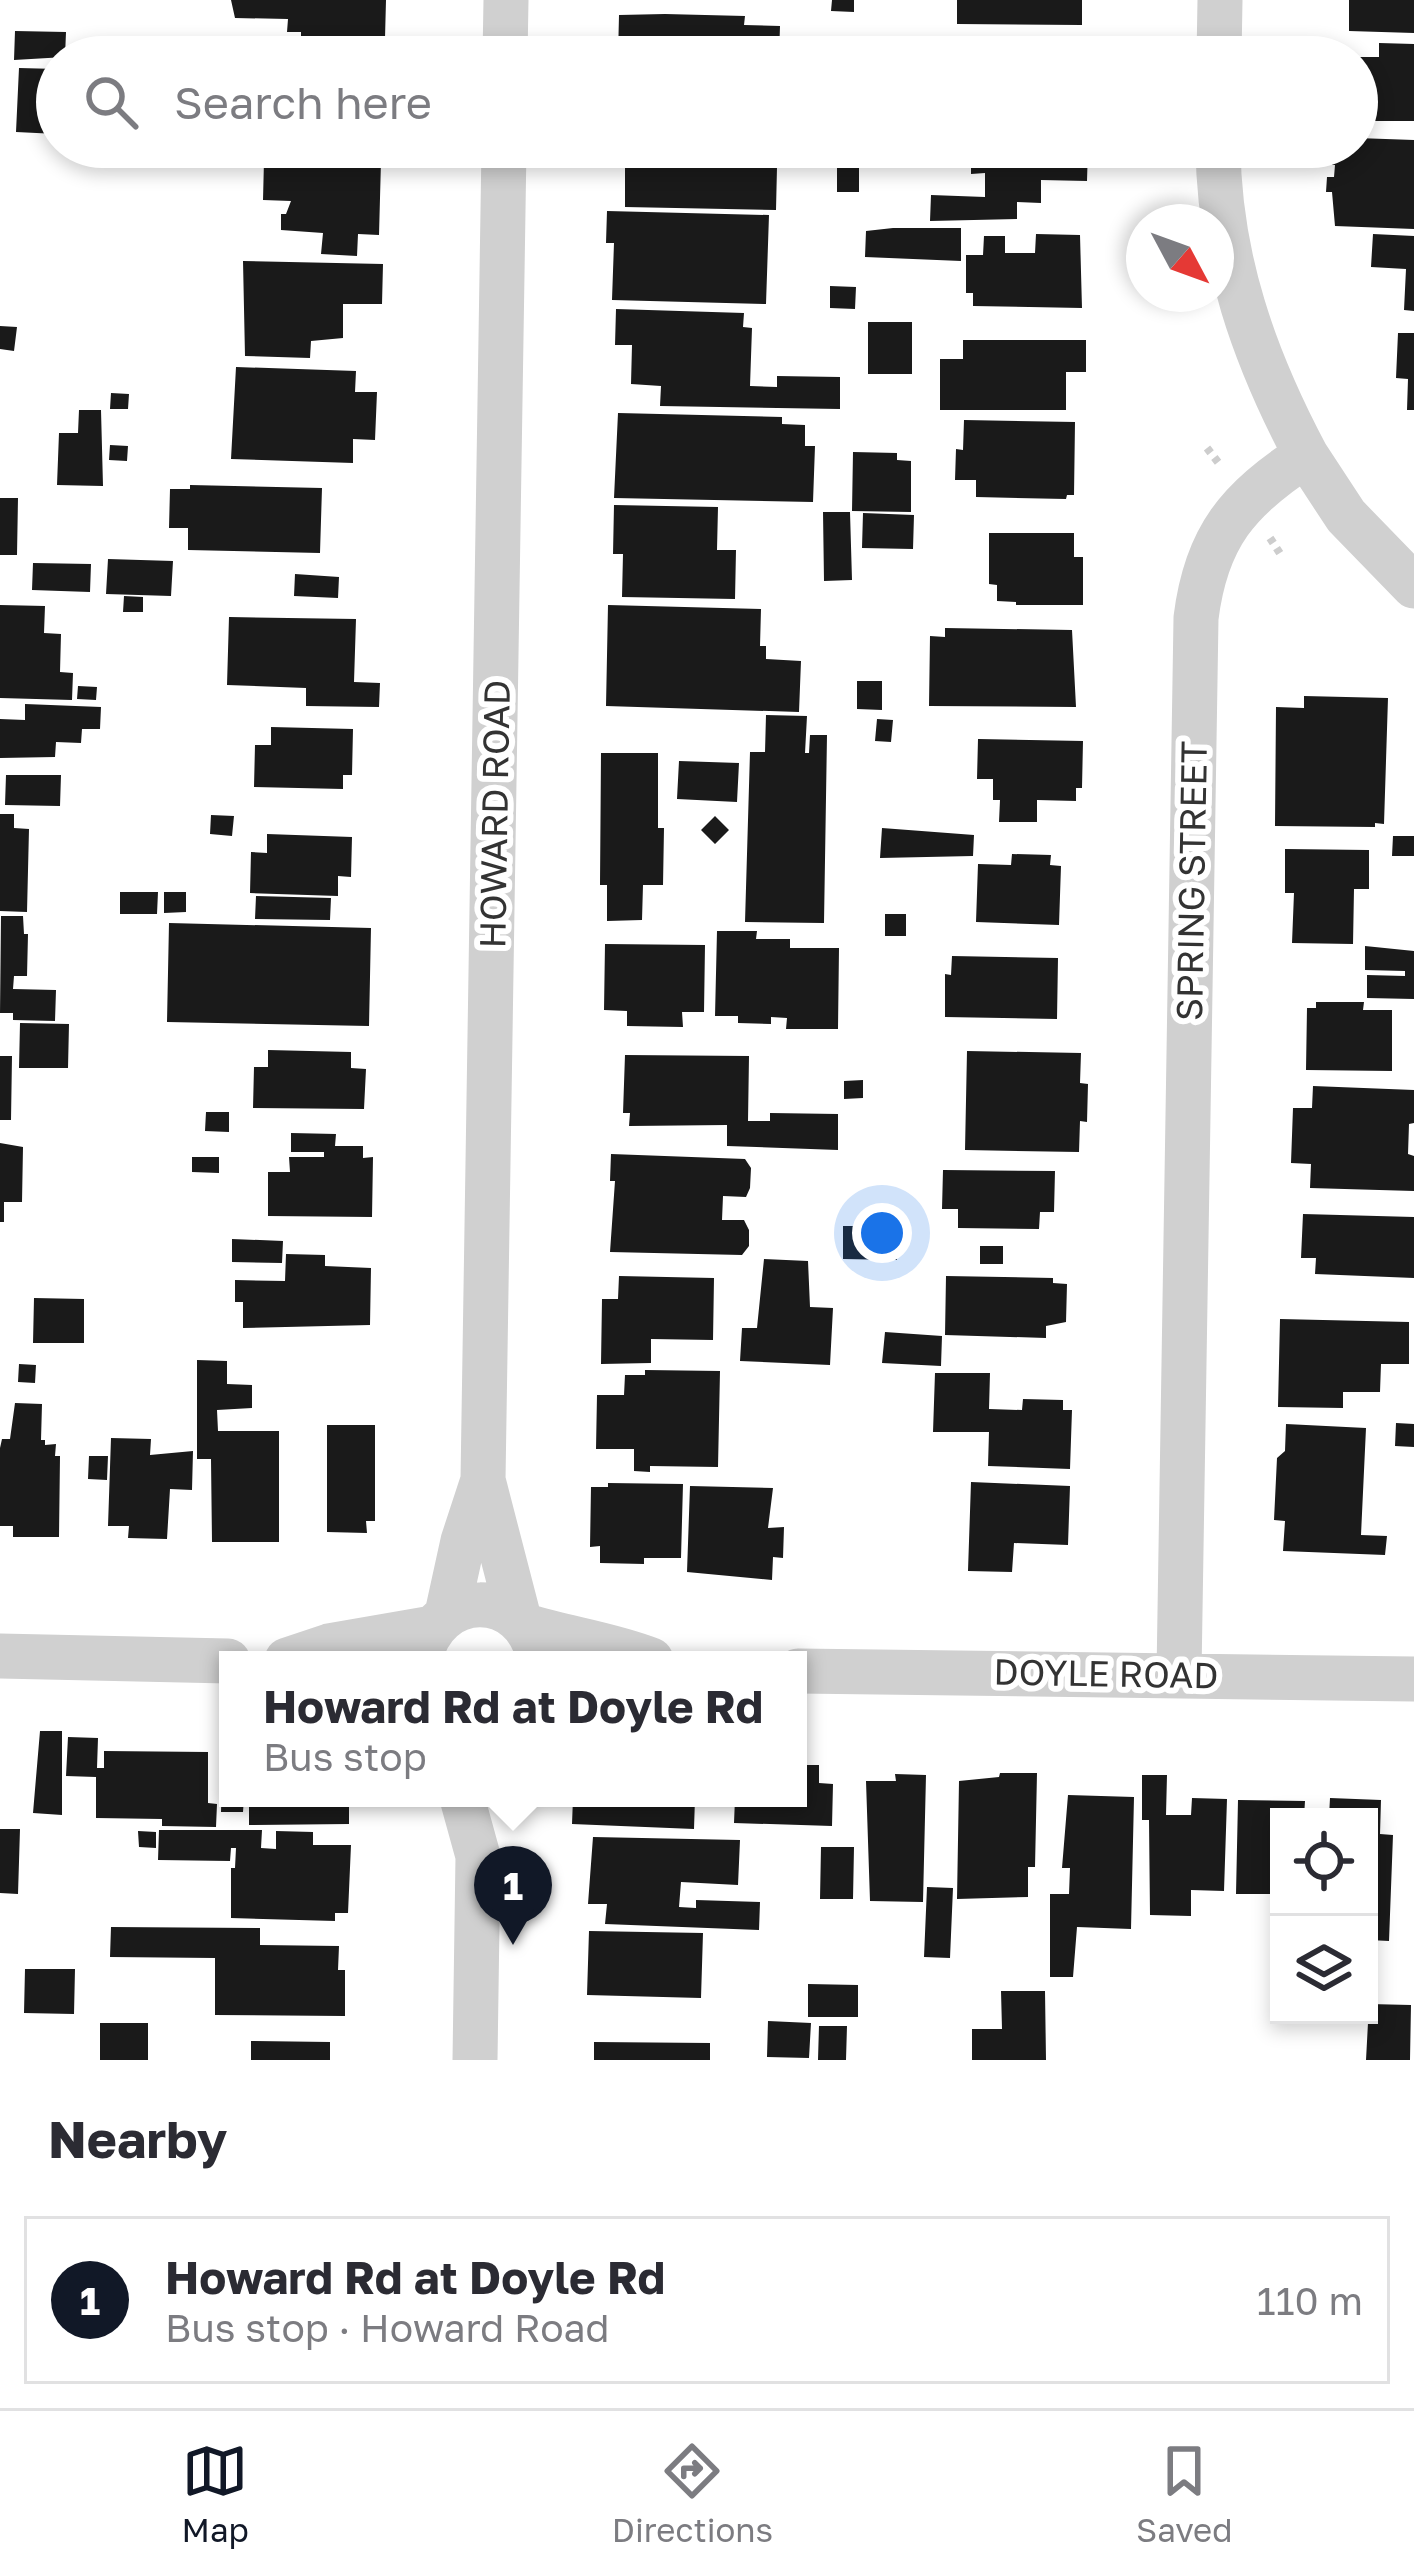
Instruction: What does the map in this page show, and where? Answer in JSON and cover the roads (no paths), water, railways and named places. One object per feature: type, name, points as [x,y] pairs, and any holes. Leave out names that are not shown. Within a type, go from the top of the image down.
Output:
[{"type":"street","points":[[506,0],[506,36]]},
{"type":"street","points":[[1219,36],[1220,0]]},
{"type":"street","name":"HOWARD ROAD","points":[[504,168],[484,1480],[528,1635]]},
{"type":"street","points":[[1219,168],[1224,236],[1244,316],[1283,413],[1346,516],[1414,586]]},
{"type":"street","name":"SPRING STREET","points":[[1179,1674],[1196,618],[1204,568],[1222,531],[1270,478],[1306,455]]},
{"type":"street","name":"HOWARD ROAD","points":[[433,1634],[484,1480]]},
{"type":"street","points":[[321,1651],[392,1632],[433,1634],[465,1606],[484,1604],[503,1609],[528,1635],[628,1651]]},
{"type":"street","points":[[0,1656],[219,1661]]},
{"type":"street","name":"DOYLE ROAD","points":[[807,1671],[1414,1678]]},
{"type":"street","points":[[464,1807],[478,1856],[475,2060]]},
{"type":"street","points":[[478,1856],[494,1807]]},
{"type":"place","name":"Howard Rd at Doyle Rd","points":[[513,1945]]}]
